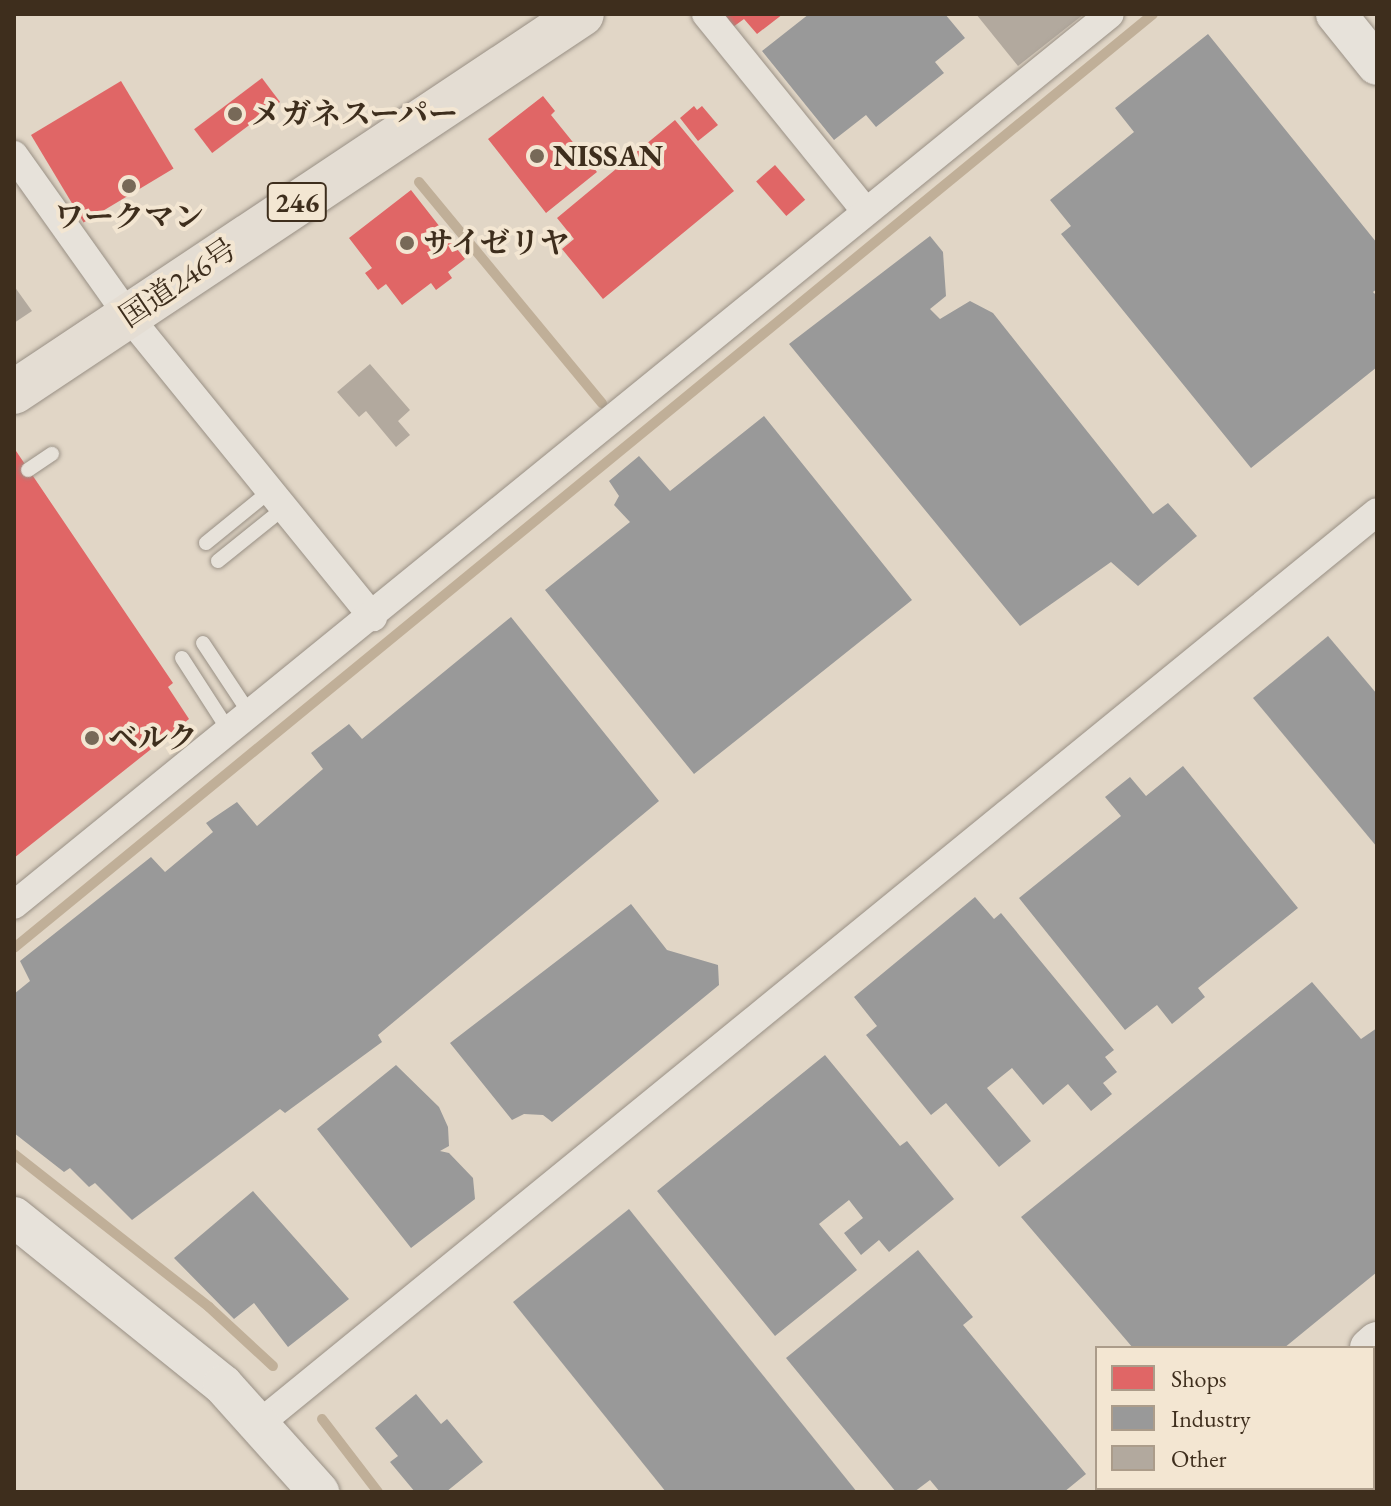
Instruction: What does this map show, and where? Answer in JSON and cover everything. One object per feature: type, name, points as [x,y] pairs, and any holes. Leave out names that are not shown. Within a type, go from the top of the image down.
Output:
[{"type":"highway","name":"国道246号","points":[[14,392],[582,14]]},
{"type":"street","points":[[706,14],[865,210]]},
{"type":"street","points":[[14,905],[373,617],[865,210],[1110,14]]},
{"type":"street","points":[[1336,14],[1377,65]]},
{"type":"street","points":[[14,155],[129,317],[373,617]]},
{"type":"street","points":[[260,1423],[1377,512]]},
{"type":"street","points":[[14,1217],[179,1348],[260,1423],[319,1492]]},
{"type":"lane","points":[[28,470],[52,454]]},
{"type":"lane","points":[[206,543],[277,499]]},
{"type":"lane","points":[[218,561],[277,499]]},
{"type":"lane","points":[[203,643],[240,722]]},
{"type":"lane","points":[[182,658],[240,722]]},
{"type":"building: Shops","points":[[722,14],[783,14],[757,34],[744,19],[733,27]]},
{"type":"building: Shops","points":[[262,78],[280,102],[212,153],[194,129]]},
{"type":"building: Shops","points":[[121,81],[174,168],[84,223],[31,135]]},
{"type":"building: Shops","points":[[543,96],[555,111],[551,115],[597,172],[546,213],[488,139]]},
{"type":"building: Shops","points":[[694,106],[697,110],[702,106],[718,125],[698,141],[680,118]]},
{"type":"building: Shops","points":[[675,120],[734,191],[603,299],[562,249],[574,239],[557,218]]},
{"type":"building: Shops","points":[[775,165],[805,200],[786,216],[756,181]]},
{"type":"building: Shops","points":[[411,190],[465,259],[448,272],[452,278],[436,290],[431,283],[402,305],[386,284],[378,290],[365,273],[372,268],[349,238]]},
{"type":"building: Shops","points":[[14,448],[173,683],[168,687],[189,719],[14,858]]},
{"type":"building: Industry","points":[[809,14],[945,14],[965,38],[935,62],[944,73],[876,127],[866,115],[834,140],[762,51]]},
{"type":"building: Industry","points":[[1208,34],[1377,243],[1377,289],[1373,292],[1377,296],[1377,367],[1251,468],[1061,234],[1071,226],[1050,200],[1134,132],[1115,108]]},
{"type":"building: Industry","points":[[930,236],[943,252],[946,296],[930,309],[940,319],[970,301],[993,313],[1153,514],[1168,503],[1197,536],[1138,586],[1111,562],[1020,626],[789,344]]},
{"type":"building: Industry","points":[[764,416],[912,600],[694,774],[545,590],[630,522],[614,505],[619,496],[609,481],[639,456],[670,491]]},
{"type":"building: Industry","points":[[511,617],[659,801],[378,1035],[382,1042],[285,1113],[280,1109],[132,1220],[95,1183],[89,1187],[70,1168],[64,1172],[14,1133],[14,994],[30,981],[20,961],[151,857],[165,872],[213,832],[206,823],[237,802],[257,826],[323,769],[311,753],[349,724],[362,739]]},
{"type":"building: Industry","points":[[1328,636],[1377,694],[1377,847],[1253,698]]},
{"type":"building: Industry","points":[[1183,766],[1298,908],[1198,988],[1205,997],[1172,1024],[1157,1005],[1125,1030],[1019,898],[1121,816],[1105,797],[1130,777],[1146,796]]},
{"type":"building: Industry","points":[[975,897],[994,919],[1001,913],[1114,1050],[1105,1057],[1117,1072],[1103,1083],[1112,1094],[1091,1111],[1068,1084],[1043,1105],[1012,1068],[987,1088],[1031,1141],[999,1167],[946,1103],[931,1115],[866,1035],[877,1026],[854,997]]},
{"type":"building: Industry","points":[[631,904],[667,950],[718,965],[719,985],[552,1122],[543,1115],[524,1114],[512,1120],[450,1043]]},
{"type":"building: Industry","points":[[1312,982],[1361,1039],[1377,1028],[1377,1272],[1286,1346],[1131,1346],[1021,1217]]},
{"type":"building: Industry","points":[[825,1055],[900,1146],[907,1141],[954,1199],[889,1252],[879,1240],[861,1255],[844,1233],[863,1218],[849,1200],[819,1224],[857,1270],[775,1336],[657,1191]]},
{"type":"building: Industry","points":[[396,1065],[439,1107],[448,1127],[449,1146],[440,1151],[449,1153],[473,1178],[475,1199],[411,1248],[317,1129]]},
{"type":"building: Industry","points":[[253,1191],[349,1299],[288,1347],[254,1303],[234,1319],[174,1258]]},
{"type":"building: Industry","points":[[629,1209],[857,1492],[666,1492],[513,1302]]},
{"type":"building: Industry","points":[[918,1250],[973,1317],[963,1325],[1086,1474],[1064,1492],[940,1492],[930,1480],[914,1492],[896,1492],[786,1358]]},
{"type":"building: Industry","points":[[416,1394],[441,1424],[447,1419],[483,1462],[446,1492],[415,1492],[390,1462],[398,1456],[375,1428]]},
{"type":"building: Other","points":[[976,14],[1084,14],[1018,66]]},
{"type":"building: Other","points":[[14,286],[32,311],[14,323]]},
{"type":"building: Other","points":[[370,364],[410,410],[398,421],[410,435],[396,447],[366,411],[359,417],[337,392]]},
{"type":"waterway","points":[[14,948],[1153,14]]},
{"type":"waterway","points":[[419,182],[602,403]]},
{"type":"waterway","points":[[14,1154],[209,1307],[273,1366]]},
{"type":"waterway","points":[[322,1419],[378,1492]]},
{"type":"place","name":"メガネスーパー","points":[[235,114]]},
{"type":"place","name":"NISSAN","points":[[537,156]]},
{"type":"place","name":"ワークマン","points":[[129,186]]},
{"type":"place","name":"サイゼリヤ","points":[[407,243]]},
{"type":"place","name":"ベルク","points":[[92,738]]}]
